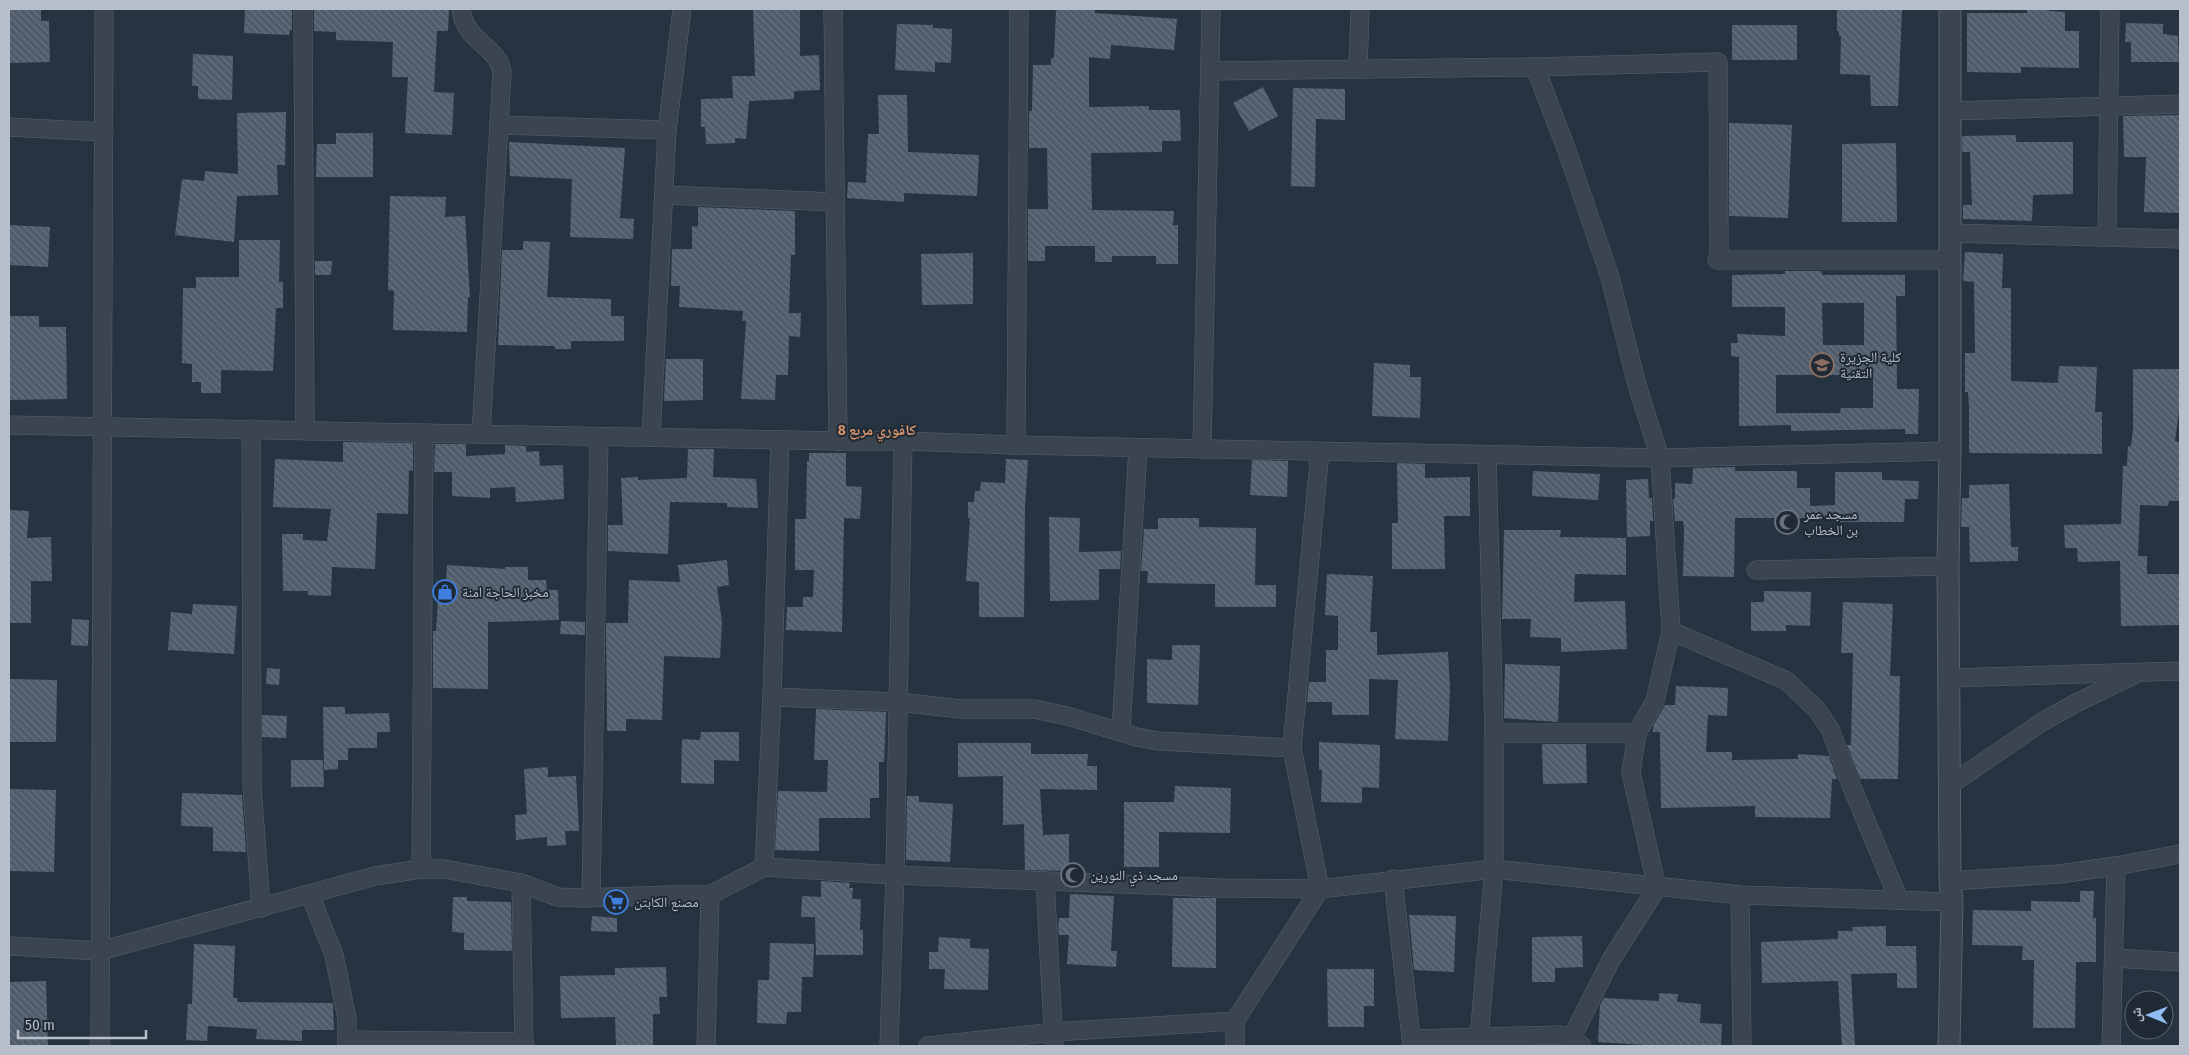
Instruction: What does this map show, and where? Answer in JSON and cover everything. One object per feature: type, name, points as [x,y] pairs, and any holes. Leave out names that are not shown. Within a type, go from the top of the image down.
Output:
[{"type":"street","points":[[100,1046],[104,9]]},
{"type":"street","points":[[303,9],[305,431]]},
{"type":"street","points":[[461,9],[463,21],[467,29],[501,64],[481,434]]},
{"type":"street","points":[[651,438],[667,130],[682,9]]},
{"type":"street","points":[[833,9],[838,441]]},
{"type":"street","points":[[1016,445],[1019,9]]},
{"type":"street","points":[[1202,449],[1211,9]]},
{"type":"street","points":[[1358,69],[1360,9]]},
{"type":"street","points":[[1949,1046],[1952,902],[1950,881],[1948,566],[1950,451],[1950,9]]},
{"type":"street","points":[[2107,237],[2110,9]]},
{"type":"street","points":[[1210,71],[1535,67],[1718,62],[1720,185],[1719,254],[1717,260],[1950,260]]},
{"type":"street","points":[[1393,879],[1412,1043],[1479,1037],[1577,1041],[1612,958],[1657,888],[1631,773],[1638,733],[1655,701],[1671,631],[1660,458],[1637,385],[1610,277],[1566,148],[1535,67]]},
{"type":"street","points":[[1950,111],[2180,104]]},
{"type":"street","points":[[499,125],[667,130]]},
{"type":"street","points":[[9,127],[104,132]]},
{"type":"street","points":[[664,195],[835,202]]},
{"type":"street","points":[[1950,233],[2180,239]]},
{"type":"street","points":[[9,425],[651,438],[903,441],[1138,448],[1660,458],[1950,451]]},
{"type":"street","points":[[250,429],[252,786],[261,908]]},
{"type":"street","points":[[421,869],[424,433]]},
{"type":"street","points":[[591,898],[599,436]]},
{"type":"street","points":[[764,867],[772,697],[780,440]]},
{"type":"street","points":[[889,1046],[895,875],[903,441]]},
{"type":"street","points":[[1120,732],[1138,448]]},
{"type":"street","points":[[1235,1046],[1235,1021],[1320,889],[1292,748],[1320,451]]},
{"type":"street","points":[[1479,1037],[1494,870],[1494,733],[1487,454]]},
{"type":"street","points":[[1756,570],[1948,566]]},
{"type":"street","points":[[1671,631],[1787,681],[1817,710],[1833,736],[1851,785],[1899,900]]},
{"type":"street","points":[[1950,678],[2180,671]]},
{"type":"street","points":[[1950,785],[2042,722],[2140,672]]},
{"type":"street","points":[[772,697],[899,702],[961,709],[1034,709],[1158,741],[1292,748]]},
{"type":"street","points":[[1494,733],[1638,733]]},
{"type":"street","points":[[1950,881],[2059,874],[2180,854]]},
{"type":"street","points":[[2111,1046],[2116,866]]},
{"type":"street","points":[[9,946],[100,951],[375,876],[421,869],[444,869],[521,883],[558,897],[591,898],[710,895],[764,867],[895,875],[1220,888],[1320,889],[1393,879],[1494,870],[1740,895],[1952,902]]},
{"type":"street","points":[[1044,881],[1054,1039]]},
{"type":"street","points":[[310,895],[334,955],[347,1020],[347,1043],[524,1044],[521,883]]},
{"type":"street","points":[[706,1046],[710,895]]},
{"type":"street","points":[[1740,895],[1742,1046]]},
{"type":"street","points":[[2114,958],[2180,962]]},
{"type":"street","points":[[928,1046],[1054,1039],[1235,1021]]},
{"type":"building","points":[[9,9],[41,9],[41,21],[49,21],[50,62],[9,63]]},
{"type":"building","points":[[245,9],[292,9],[292,30],[290,30],[289,35],[244,33]]},
{"type":"building","points":[[314,9],[449,9],[448,31],[437,31],[434,92],[454,93],[452,135],[405,133],[408,77],[392,77],[393,42],[336,40],[336,32],[314,31]]},
{"type":"building","points":[[753,9],[800,9],[800,56],[819,55],[820,90],[794,91],[794,99],[749,101],[746,139],[735,138],[735,143],[706,144],[705,127],[701,127],[701,99],[733,98],[732,76],[755,76]]},
{"type":"building","points":[[1056,9],[1095,9],[1095,13],[1177,19],[1174,50],[1111,45],[1110,59],[1089,57],[1089,107],[1149,106],[1149,110],[1180,110],[1181,141],[1162,141],[1162,152],[1091,153],[1092,210],[1174,211],[1173,225],[1178,225],[1178,264],[1156,264],[1156,256],[1112,256],[1112,262],[1095,262],[1095,246],[1045,246],[1045,261],[1028,261],[1028,209],[1048,209],[1047,148],[1029,148],[1029,111],[1032,111],[1033,65],[1051,65],[1051,58],[1054,58]]},
{"type":"building","points":[[1837,9],[1902,9],[1898,106],[1871,106],[1870,75],[1840,74],[1841,36],[1839,36],[1839,31],[1837,31]]},
{"type":"building","points":[[2027,9],[2049,9],[2049,11],[2065,12],[2065,31],[2079,31],[2079,68],[2021,67],[2021,73],[1967,72],[1967,13],[2027,13]]},
{"type":"building","points":[[2126,23],[2163,24],[2163,34],[2178,36],[2179,62],[2131,62],[2131,42],[2125,42]]},
{"type":"building","points":[[897,24],[933,25],[933,28],[952,29],[951,63],[935,62],[935,72],[895,70]]},
{"type":"building","points":[[1732,25],[1797,25],[1797,60],[1732,60]]},
{"type":"building","points":[[193,54],[233,56],[232,100],[198,99],[198,86],[192,86]]},
{"type":"building","points":[[1263,87],[1278,116],[1249,131],[1233,103]]},
{"type":"building","points":[[1293,88],[1345,89],[1345,120],[1316,119],[1315,187],[1291,186]]},
{"type":"building","points":[[878,95],[907,95],[908,152],[979,155],[977,196],[904,193],[904,202],[847,198],[848,182],[866,183],[868,134],[879,134]]},
{"type":"building","points":[[286,112],[285,165],[277,165],[278,195],[237,196],[234,242],[175,235],[182,179],[204,181],[205,171],[238,174],[237,113]]},
{"type":"building","points":[[2180,115],[2180,213],[2144,212],[2146,157],[2124,157],[2123,116]]},
{"type":"building","points":[[1729,123],[1792,125],[1788,218],[1729,216]]},
{"type":"building","points":[[336,133],[373,133],[373,177],[316,177],[317,144],[336,144]]},
{"type":"building","points":[[2016,135],[2016,142],[2073,142],[2073,194],[2033,195],[2032,221],[1963,219],[1963,205],[1972,205],[1970,152],[1962,152],[1962,136]]},
{"type":"building","points":[[509,142],[625,148],[620,218],[634,219],[633,239],[570,237],[572,179],[510,176]]},
{"type":"building","points":[[1896,143],[1897,222],[1842,222],[1842,144]]},
{"type":"building","points":[[390,196],[446,197],[445,217],[465,216],[470,297],[468,297],[467,332],[393,330],[394,291],[388,290]]},
{"type":"building","points":[[698,207],[795,211],[795,255],[791,255],[789,313],[801,313],[800,337],[789,336],[788,375],[776,375],[775,400],[741,399],[746,321],[742,321],[743,311],[679,307],[680,286],[671,286],[672,249],[692,249],[692,226],[698,227]]},
{"type":"building","points":[[9,225],[50,227],[48,267],[9,265]]},
{"type":"building","points":[[239,240],[280,240],[279,282],[283,282],[283,308],[276,308],[273,371],[221,370],[221,393],[201,393],[201,382],[192,382],[192,364],[182,363],[183,288],[196,288],[196,277],[239,277]]},
{"type":"building","points":[[523,241],[550,242],[547,297],[611,299],[611,316],[624,316],[624,341],[571,341],[571,349],[555,349],[555,346],[498,345],[502,250],[523,250]]},
{"type":"building","points":[[1965,252],[2003,254],[2002,288],[2011,288],[2011,381],[2058,383],[2059,366],[2097,367],[2095,412],[2102,412],[2102,454],[1969,453],[1969,406],[1968,392],[1965,392],[1965,353],[1975,353],[1974,282],[1963,281]]},
{"type":"building","points":[[973,253],[973,304],[922,305],[921,254]]},
{"type":"building","points":[[315,261],[332,261],[331,275],[315,275]]},
{"type":"building","points":[[1785,271],[1822,271],[1822,275],[1905,275],[1905,296],[1896,296],[1897,389],[1919,389],[1918,434],[1905,434],[1905,429],[1791,431],[1791,425],[1739,426],[1739,357],[1731,356],[1731,343],[1738,343],[1737,334],[1785,336],[1785,307],[1732,307],[1732,275],[1785,274]],"holes":[[[1822,303],[1864,303],[1864,345],[1823,345]],[[1776,375],[1873,375],[1873,408],[1841,408],[1840,413],[1776,413]]]},
{"type":"building","points":[[9,316],[39,316],[39,327],[66,327],[67,399],[9,400]]},
{"type":"building","points":[[666,359],[703,359],[703,400],[664,401]]},
{"type":"building","points":[[1374,363],[1410,365],[1410,377],[1421,377],[1420,418],[1372,416]]},
{"type":"building","points":[[2133,369],[2179,369],[2179,411],[2175,441],[2180,442],[2180,501],[2169,501],[2168,506],[2140,505],[2138,556],[2147,556],[2147,574],[2180,574],[2180,625],[2121,626],[2120,561],[2078,562],[2077,548],[2065,548],[2064,525],[2121,524],[2123,466],[2127,466],[2128,446],[2131,446],[2133,430]]},
{"type":"building","points":[[343,442],[413,443],[413,471],[409,470],[408,514],[377,513],[375,569],[332,567],[331,596],[308,595],[308,591],[283,591],[282,534],[303,534],[303,540],[327,541],[331,509],[273,507],[275,459],[343,462]]},
{"type":"building","points":[[435,444],[466,444],[466,456],[505,454],[505,445],[526,446],[526,452],[539,451],[540,466],[563,465],[564,499],[516,502],[515,487],[490,488],[490,498],[452,496],[452,472],[434,472]]},
{"type":"building","points":[[688,449],[714,449],[713,477],[756,479],[758,508],[727,507],[727,503],[670,502],[668,554],[608,551],[608,525],[623,525],[621,478],[638,477],[638,480],[687,478]]},
{"type":"building","points":[[809,453],[846,453],[846,486],[862,487],[860,519],[844,518],[842,632],[786,630],[787,607],[803,607],[803,597],[813,597],[814,570],[795,570],[795,519],[806,519],[807,461],[809,461]]},
{"type":"building","points":[[1006,459],[1028,460],[1025,506],[1024,617],[979,617],[979,582],[966,581],[970,518],[968,518],[968,502],[974,502],[975,491],[980,491],[981,482],[1005,483]]},
{"type":"building","points":[[1252,460],[1288,461],[1287,497],[1250,495]]},
{"type":"building","points":[[1397,463],[1425,464],[1425,478],[1470,477],[1470,516],[1444,516],[1445,569],[1392,569],[1392,523],[1398,523]]},
{"type":"building","points":[[1735,467],[1735,471],[1797,471],[1797,488],[1810,488],[1810,506],[1835,505],[1835,472],[1882,472],[1882,480],[1919,481],[1918,499],[1905,499],[1904,522],[1835,522],[1835,518],[1735,518],[1734,577],[1683,576],[1684,528],[1683,521],[1675,521],[1673,499],[1675,499],[1675,483],[1692,484],[1693,468]]},
{"type":"building","points":[[1533,471],[1600,474],[1598,500],[1532,496]]},
{"type":"building","points":[[1648,479],[1649,498],[1652,498],[1653,521],[1650,521],[1650,536],[1627,537],[1626,480]]},
{"type":"building","points":[[2009,484],[2011,547],[2018,547],[2018,561],[1970,562],[1969,527],[1961,527],[1962,498],[1969,498],[1969,485]]},
{"type":"building","points":[[9,510],[29,511],[27,538],[51,537],[52,581],[31,581],[31,623],[9,623]]},
{"type":"building","points":[[1049,517],[1080,518],[1079,552],[1121,551],[1120,569],[1099,569],[1099,600],[1050,601]]},
{"type":"building","points":[[1158,518],[1199,518],[1199,527],[1256,528],[1255,585],[1276,585],[1276,607],[1215,607],[1215,584],[1147,583],[1148,571],[1141,571],[1144,529],[1158,529]]},
{"type":"building","points":[[1504,530],[1561,530],[1560,537],[1626,538],[1626,575],[1575,574],[1574,602],[1625,601],[1627,649],[1561,652],[1561,638],[1530,637],[1531,619],[1502,619]]},
{"type":"building","points":[[727,560],[729,585],[717,587],[722,622],[720,658],[664,656],[662,720],[626,719],[626,731],[607,731],[606,623],[628,623],[629,580],[680,582],[678,565]]},
{"type":"building","points":[[447,565],[505,569],[505,567],[528,567],[528,580],[546,580],[547,590],[558,590],[559,620],[488,622],[488,689],[433,688],[433,631],[436,631],[439,584],[446,584]]},
{"type":"building","points":[[1327,574],[1373,576],[1370,632],[1377,632],[1377,655],[1448,652],[1450,688],[1448,741],[1395,739],[1398,680],[1369,679],[1369,715],[1332,715],[1332,702],[1307,702],[1309,682],[1326,682],[1326,650],[1338,650],[1338,616],[1325,615]]},
{"type":"building","points":[[1764,591],[1811,592],[1810,626],[1786,625],[1786,631],[1751,631],[1751,602],[1764,602]]},
{"type":"building","points":[[1843,602],[1893,604],[1890,676],[1900,676],[1898,779],[1860,779],[1847,745],[1851,745],[1853,653],[1841,653]]},
{"type":"building","points":[[193,604],[237,606],[234,654],[168,650],[171,612],[192,614]]},
{"type":"building","points":[[72,619],[89,620],[88,646],[71,645]]},
{"type":"building","points":[[561,621],[585,622],[585,635],[560,634]]},
{"type":"building","points":[[1172,645],[1200,645],[1198,705],[1147,703],[1147,659],[1172,660]]},
{"type":"building","points":[[1505,664],[1560,666],[1558,722],[1504,718]]},
{"type":"building","points":[[267,668],[280,669],[279,685],[266,684]]},
{"type":"building","points":[[9,679],[57,680],[56,742],[9,742]]},
{"type":"building","points":[[1676,686],[1728,688],[1727,716],[1708,715],[1706,752],[1732,752],[1732,760],[1798,759],[1798,754],[1829,756],[1837,779],[1832,779],[1830,818],[1755,817],[1755,806],[1661,808],[1660,732],[1653,732],[1653,726],[1665,705],[1675,705]]},
{"type":"building","points":[[323,707],[345,707],[345,714],[389,713],[390,732],[377,732],[377,748],[348,748],[348,760],[338,760],[338,769],[324,770]]},
{"type":"building","points":[[816,709],[886,712],[884,762],[879,762],[879,798],[870,798],[870,818],[819,818],[819,851],[775,850],[778,791],[827,792],[828,760],[814,760]]},
{"type":"building","points":[[262,715],[287,716],[286,738],[262,737]]},
{"type":"building","points":[[701,732],[739,732],[739,761],[714,760],[714,784],[681,783],[682,739],[700,740]]},
{"type":"building","points":[[1319,742],[1380,745],[1379,788],[1362,787],[1362,803],[1321,802],[1322,770],[1319,770]]},
{"type":"building","points":[[958,743],[1031,743],[1031,754],[1088,754],[1087,766],[1097,766],[1097,790],[1040,789],[1043,835],[1069,834],[1069,871],[1025,870],[1024,824],[1003,825],[1003,776],[958,777]]},
{"type":"building","points":[[1542,744],[1586,744],[1587,783],[1543,784]]},
{"type":"building","points":[[291,760],[323,760],[324,787],[291,787]]},
{"type":"building","points":[[548,767],[548,777],[576,776],[579,831],[565,831],[566,845],[547,846],[547,837],[516,840],[515,815],[527,814],[524,769]]},
{"type":"building","points":[[1175,786],[1231,788],[1230,833],[1159,832],[1159,867],[1124,867],[1124,802],[1174,802]]},
{"type":"building","points":[[9,789],[56,790],[54,872],[9,871]]},
{"type":"building","points":[[182,793],[242,795],[246,852],[213,851],[213,827],[181,826]]},
{"type":"building","points":[[907,796],[919,796],[919,802],[953,804],[950,862],[906,860]]},
{"type":"building","points":[[821,881],[850,883],[849,888],[853,888],[852,899],[861,899],[860,930],[863,930],[863,955],[816,955],[815,917],[801,917],[802,896],[821,897]]},
{"type":"building","points":[[2080,891],[2094,891],[2093,918],[2096,918],[2096,962],[2076,962],[2075,1028],[2033,1028],[2034,960],[2022,960],[2023,946],[1972,945],[1973,910],[2031,911],[2031,901],[2080,902]]},
{"type":"building","points":[[1070,894],[1114,896],[1111,951],[1117,951],[1116,967],[1067,964],[1069,935],[1059,935],[1058,929],[1059,918],[1069,918]]},
{"type":"building","points":[[453,897],[467,897],[467,901],[511,902],[512,951],[464,950],[464,933],[452,932]]},
{"type":"building","points":[[1173,898],[1216,898],[1216,968],[1172,967]]},
{"type":"building","points":[[1409,915],[1456,916],[1454,972],[1414,970]]},
{"type":"building","points":[[592,916],[617,918],[617,932],[591,931]]},
{"type":"building","points":[[1886,926],[1886,946],[1916,946],[1917,988],[1897,988],[1897,973],[1851,974],[1855,1046],[1842,1046],[1838,981],[1762,983],[1761,942],[1838,939],[1838,931],[1853,931],[1852,927]]},
{"type":"building","points":[[1582,936],[1583,967],[1555,968],[1555,982],[1532,982],[1532,937]]},
{"type":"building","points":[[939,937],[970,939],[970,948],[989,949],[988,990],[944,989],[945,969],[929,969],[929,952],[938,952]]},
{"type":"building","points":[[770,943],[814,944],[813,977],[802,977],[801,1012],[787,1012],[786,1024],[757,1023],[758,980],[769,980]]},
{"type":"building","points":[[194,944],[235,946],[233,998],[238,998],[237,1002],[333,1003],[334,1030],[302,1030],[302,1041],[256,1039],[257,1029],[208,1026],[207,1041],[186,1040],[188,1004],[192,1004]]},
{"type":"building","points":[[666,967],[667,997],[659,997],[660,1014],[653,1014],[653,1046],[616,1046],[615,1017],[561,1018],[560,976],[615,975],[615,968]]},
{"type":"building","points":[[1327,969],[1374,969],[1374,1006],[1364,1006],[1364,1027],[1328,1027]]},
{"type":"building","points":[[46,981],[48,1046],[9,1046],[9,982]]},
{"type":"building","points":[[1659,993],[1678,994],[1677,1002],[1701,1004],[1700,1023],[1722,1024],[1721,1046],[1662,1046],[1598,1042],[1600,1005],[1604,998],[1659,1001]]},
{"type":"place","name":"كلية الجزيرة التقنية","points":[[1822,365]]},
{"type":"place","name":"مسجد عمر بن الخطاب","points":[[1787,522]]},
{"type":"place","name":"مخبز الحاجة امنة","points":[[445,592]]},
{"type":"place","name":"مسجد ذي النورين","points":[[1073,875]]},
{"type":"place","name":"مصنع الكابتن","points":[[616,902]]},
{"type":"district","name":"كافوري مربع 8","points":[[877,430]]}]
